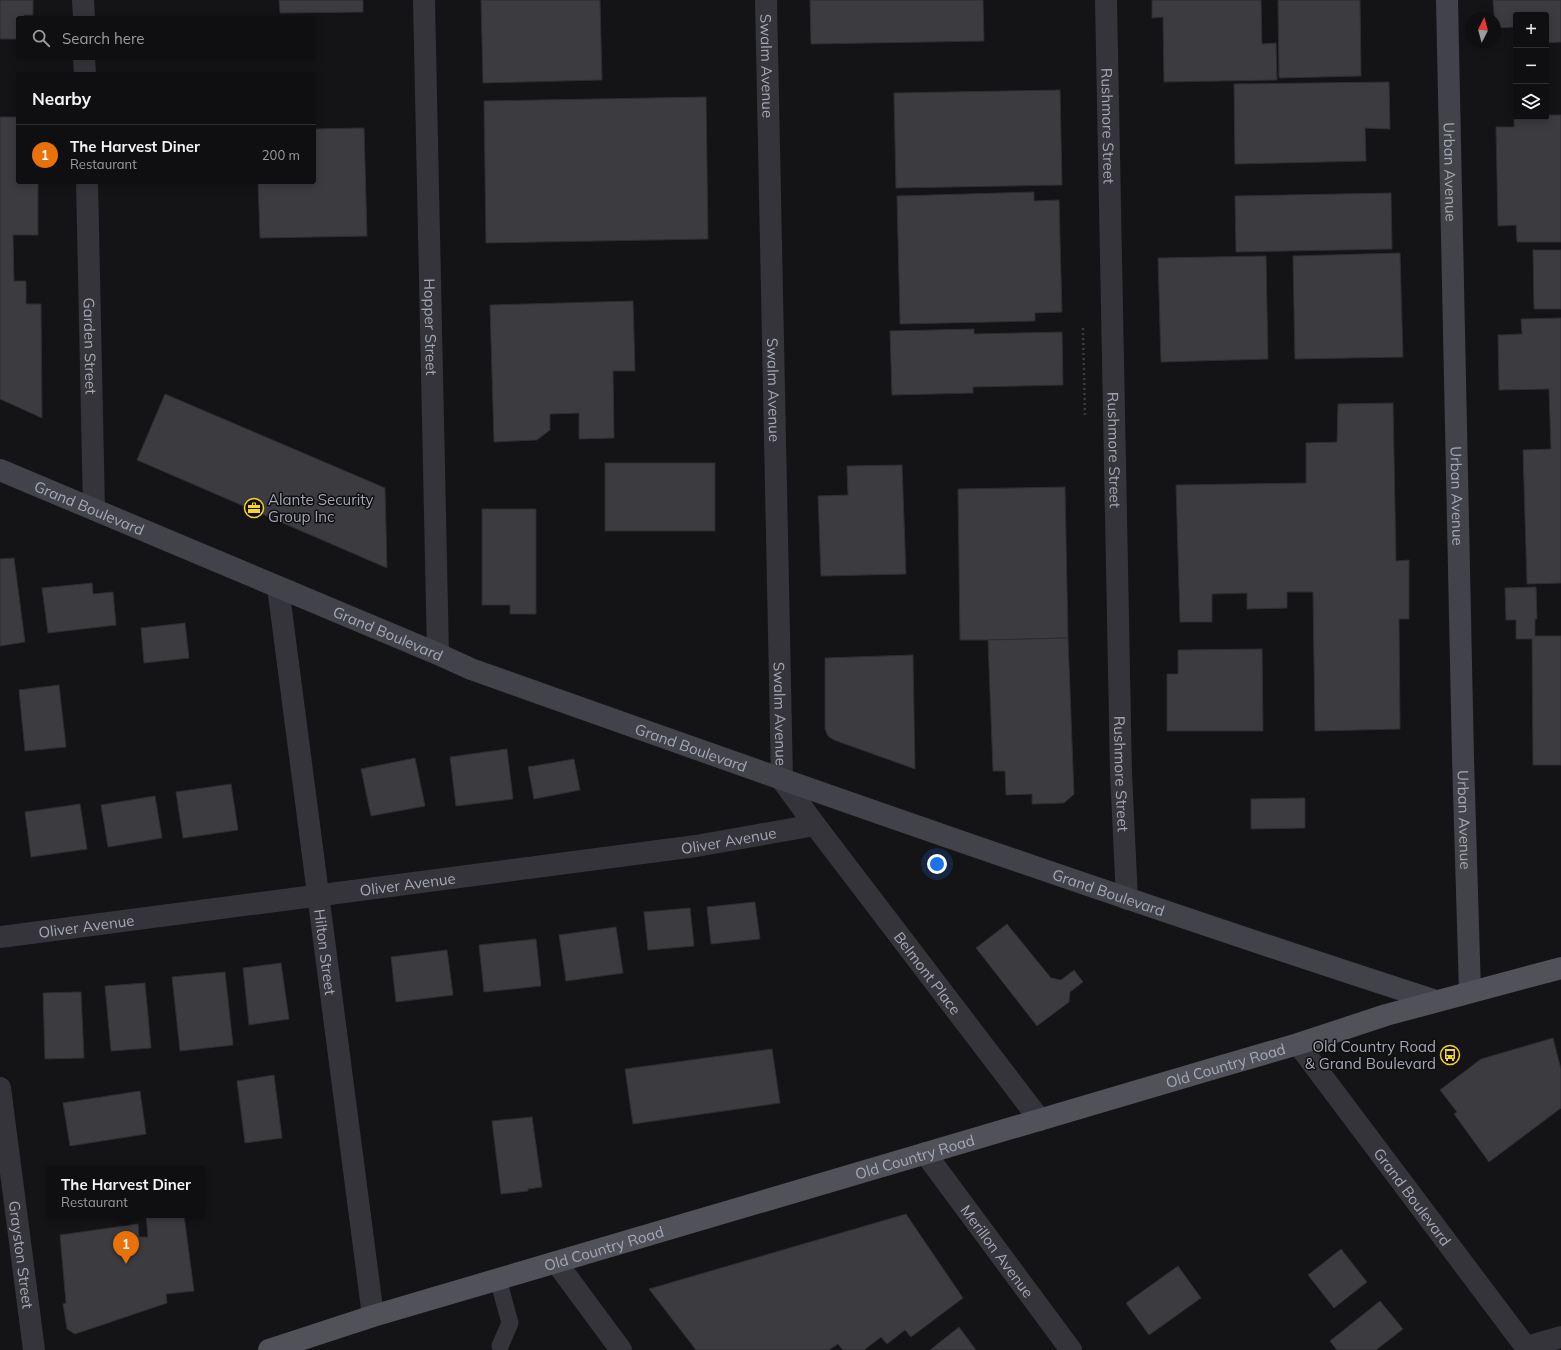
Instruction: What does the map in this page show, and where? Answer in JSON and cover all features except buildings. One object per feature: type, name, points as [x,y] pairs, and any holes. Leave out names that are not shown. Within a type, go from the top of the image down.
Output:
[{"type":"main road","name":"Old Country Road","points":[[269,1350],[373,1316],[1298,1044],[1386,1015],[1561,968]]},
{"type":"street","points":[[83,0],[84,16]]},
{"type":"street","name":"Hopper Street","points":[[424,0],[438,654]]},
{"type":"street","name":"Swalm Avenue","points":[[766,0],[782,780]]},
{"type":"street","name":"Rushmore Street","points":[[1106,0],[1121,773],[1127,899]]},
{"type":"street","name":"Urban Avenue","points":[[1447,0],[1463,742],[1470,992]]},
{"type":"street","points":[[84,60],[85,72]]},
{"type":"street","name":"Garden Street","points":[[87,184],[94,509]]},
{"type":"street","name":"Grand Boulevard","points":[[0,470],[471,669],[782,780],[1127,899],[1436,1002]]},
{"type":"street","name":"Hilton Street","points":[[278,587],[373,1316]]},
{"type":"street","points":[[782,780],[815,825]]},
{"type":"street","name":"Oliver Avenue","points":[[0,937],[696,846],[815,825]]},
{"type":"street","name":"Belmont Place","points":[[815,825],[1040,1120]]},
{"type":"street","name":"Grand Boulevard","points":[[1298,1044],[1527,1348]]},
{"type":"street","name":"Grayston Street","points":[[0,1088],[34,1350]]},
{"type":"street","name":"Merillon Avenue","points":[[925,1153],[1071,1350]]},
{"type":"street","points":[[556,1262],[621,1350]]},
{"type":"street","points":[[1527,1348],[1561,1337]]},
{"type":"lane","points":[[498,1279],[510,1324],[500,1346]]},
{"type":"place","name":"Alante Security Group Inc","points":[[254,508]]},
{"type":"place","name":"Old Country Road & Grand Boulevard","points":[[1450,1055]]},
{"type":"place","name":"The Harvest Diner","points":[[126,1264]]}]
